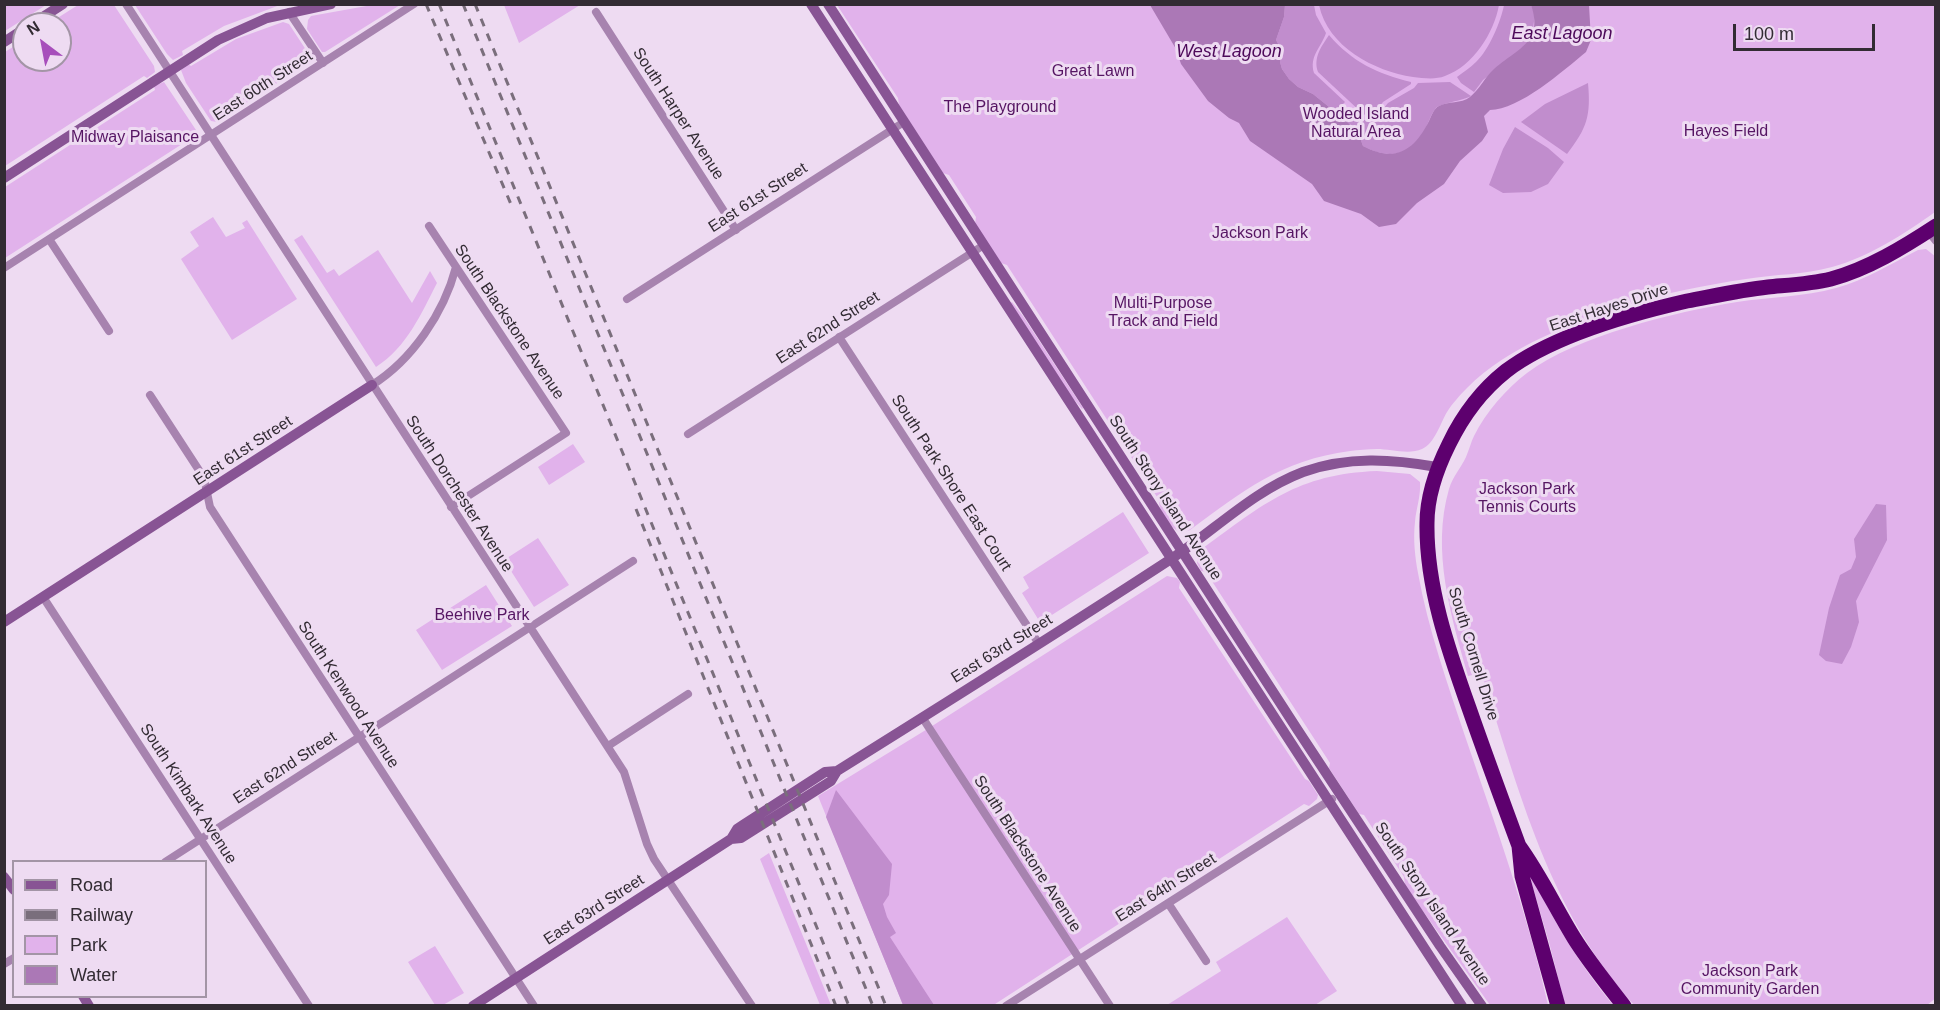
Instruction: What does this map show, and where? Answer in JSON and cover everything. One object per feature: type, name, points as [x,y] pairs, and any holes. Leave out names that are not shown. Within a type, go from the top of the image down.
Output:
[{"type":"highway","name":"East Hayes Drive","points":[[1437,467],[1458,426],[1482,395],[1504,373],[1524,358],[1595,327],[1657,308],[1735,291],[1833,278],[1863,267],[1933,233]]},
{"type":"highway","name":"South Cornell Drive","points":[[1437,467],[1427,520],[1437,608],[1456,671],[1519,846],[1522,876],[1558,1005]]},
{"type":"highway","name":"South Cornell Drive","points":[[1519,846],[1537,870],[1574,938],[1624,1005]]},
{"type":"main road","points":[[4,178],[236,30],[267,18],[331,4]]},
{"type":"main road","name":"South Stony Island Avenue","points":[[811,4],[1462,1005]]},
{"type":"main road","name":"South Stony Island Avenue","points":[[828,4],[1340,794],[1440,946],[1482,1005]]},
{"type":"main road","name":"East 61st Street","points":[[4,622],[372,385]]},
{"type":"main road","points":[[1182,551],[1258,494],[1306,471],[1361,460],[1398,460],[1437,467]]},
{"type":"main road","name":"East 63rd Street","points":[[473,1005],[731,839],[741,838],[831,781],[837,771],[1040,644],[1182,551]]},
{"type":"street","name":"South Dorchester Avenue","points":[[126,4],[608,746],[628,780],[650,852],[752,1005]]},
{"type":"street","name":"East 60th Street","points":[[4,268],[414,4]]},
{"type":"street","points":[[290,12],[323,63]]},
{"type":"street","name":"South Harper Avenue","points":[[596,12],[736,230]]},
{"type":"street","name":"East 61st Street","points":[[627,299],[904,122]]},
{"type":"street","name":"South Blackstone Avenue","points":[[429,226],[566,433],[451,507]]},
{"type":"street","points":[[49,239],[109,331]]},
{"type":"street","name":"East 62nd Street","points":[[688,434],[984,245]]},
{"type":"street","name":"East 61st Street","points":[[372,385],[399,365],[414,348],[436,314],[453,279],[456,267]]},
{"type":"street","name":"South Park Shore East Court","points":[[839,337],[1040,644]]},
{"type":"street","name":"South Kenwood Avenue","points":[[150,395],[204,477],[210,507],[534,1005]]},
{"type":"street","name":"East 62nd Street","points":[[167,860],[633,561]]},
{"type":"street","name":"South Kimbark Avenue","points":[[43,597],[309,1005]]},
{"type":"street","points":[[608,746],[688,694]]},
{"type":"street","name":"South Blackstone Avenue","points":[[922,717],[1110,1005]]},
{"type":"street","name":"East 64th Street","points":[[1006,1005],[1340,794]]},
{"type":"street","points":[[1168,903],[1206,960]]},
{"type":"green space","points":[[5,4],[46,4],[35,12],[12,12],[12,27],[5,31]]},
{"type":"green space","points":[[1319,4],[1499,5],[1487,37],[1473,57],[1455,71],[1441,77],[1429,78],[1398,74],[1368,63],[1342,45],[1332,33],[1324,20]]},
{"type":"green space","name":"Midway Plaisance","points":[[78,5],[114,5],[154,66],[155,72],[147,78],[144,76],[5,166],[5,52],[12,48],[12,72],[72,72],[72,12],[67,12]]},
{"type":"green space","points":[[135,5],[280,5],[224,26],[182,51],[183,55],[173,60]]},
{"type":"green space","points":[[372,5],[400,5],[325,52],[322,52],[307,29],[311,16]]},
{"type":"green space","points":[[504,5],[580,5],[519,43]]},
{"type":"green space","name":"Jackson Park","points":[[837,5],[1935,5],[1935,212],[1873,251],[1846,263],[1811,272],[1757,277],[1671,293],[1627,305],[1563,328],[1522,348],[1484,373],[1454,403],[1434,438],[1422,449],[1411,452],[1356,450],[1325,455],[1303,462],[1264,479],[1190,530],[1182,533],[1166,519],[1159,500],[1007,265],[1001,263],[975,224],[976,217],[949,175],[943,173],[899,105],[898,98]]},
{"type":"green space","name":"Wooded Island Natural Area","points":[[1285,5],[1314,5],[1316,15],[1326,33],[1314,57],[1314,73],[1345,102],[1342,105],[1350,114],[1354,112],[1364,120],[1374,120],[1388,103],[1414,88],[1418,83],[1450,82],[1471,96],[1436,108],[1423,133],[1411,147],[1404,151],[1380,153],[1363,146],[1358,132],[1313,94],[1298,87],[1282,69],[1280,62],[1282,51],[1276,40],[1284,17]]},
{"type":"green space","points":[[1504,5],[1531,5],[1535,15],[1528,44],[1483,80],[1474,92],[1461,83],[1457,77],[1481,57],[1490,43]]},
{"type":"green space","name":"Midway Plaisance","points":[[283,22],[289,24],[312,59],[311,61],[217,122],[211,121],[186,83],[181,70],[236,39]]},
{"type":"green space","points":[[1329,35],[1347,53],[1366,66],[1411,82],[1411,84],[1383,102],[1373,115],[1363,114],[1318,72],[1317,57]]},
{"type":"green space","name":"Midway Plaisance","points":[[164,82],[196,130],[193,137],[5,258],[5,187],[155,90],[154,86]]},
{"type":"green space","points":[[1588,83],[1589,104],[1586,121],[1579,137],[1567,154],[1521,122],[1545,104]]},
{"type":"green space","points":[[1515,127],[1548,148],[1564,162],[1548,184],[1531,192],[1503,193],[1489,185],[1503,149]]},
{"type":"green space","points":[[213,217],[226,237],[245,228],[242,223],[247,220],[297,299],[232,340],[181,259],[199,246],[190,232]]},
{"type":"green space","points":[[302,235],[327,273],[334,269],[339,276],[378,250],[412,303],[430,271],[437,283],[405,340],[376,367],[294,240]]},
{"type":"green space","points":[[1926,249],[1936,257],[1936,998],[1927,1005],[1635,1006],[1605,969],[1558,890],[1524,805],[1481,673],[1468,676],[1445,583],[1442,536],[1449,489],[1484,418],[1512,386],[1548,360],[1599,337],[1656,319],[1737,302],[1799,295],[1847,285],[1918,250]]},
{"type":"green space","points":[[1012,302],[1082,409],[1069,394],[1010,303]]},
{"type":"green space","points":[[573,444],[585,462],[549,485],[538,467]]},
{"type":"green space","points":[[1377,471],[1410,474],[1420,482],[1414,528],[1415,548],[1427,615],[1521,904],[1548,1005],[1490,1005],[1405,886],[1404,877],[1364,815],[1359,814],[1329,768],[1330,763],[1206,572],[1201,571],[1197,563],[1198,553],[1203,548],[1283,494],[1325,478]]},
{"type":"green space","points":[[1876,504],[1886,505],[1887,540],[1856,601],[1859,622],[1851,647],[1842,664],[1826,661],[1819,655],[1829,608],[1840,575],[1851,569],[1856,557],[1854,539]]},
{"type":"green space","points":[[1123,512],[1149,553],[1044,620],[1038,619],[1022,593],[1029,588],[1023,577]]},
{"type":"green space","points":[[538,538],[569,585],[534,607],[504,560]]},
{"type":"green space","points":[[1167,576],[1177,578],[1180,582],[1179,588],[1305,779],[1309,781],[1318,795],[1317,799],[1309,806],[1304,804],[992,1006],[903,1005],[818,796]]},
{"type":"green space","name":"Beehive Park","points":[[486,585],[512,626],[442,670],[416,630]]},
{"type":"green space","points":[[836,790],[892,864],[889,895],[883,904],[896,933],[890,937],[934,1005],[903,1005],[826,817]]},
{"type":"green space","points":[[769,853],[831,1005],[820,1005],[760,859]]},
{"type":"green space","points":[[1531,873],[1568,942],[1613,1005],[1565,1005],[1529,874]]},
{"type":"green space","points":[[1287,917],[1337,991],[1315,1005],[1167,1005],[1221,971],[1216,962]]},
{"type":"green space","points":[[435,946],[464,993],[443,1005],[435,1005],[408,962]]},
{"type":"water","name":"West Lagoon","points":[[1150,5],[1285,5],[1284,17],[1276,40],[1282,51],[1280,62],[1282,69],[1298,87],[1313,94],[1358,132],[1363,146],[1385,153],[1394,153],[1410,147],[1417,140],[1437,107],[1470,97],[1494,69],[1526,43],[1534,28],[1531,5],[1589,5],[1591,40],[1586,52],[1540,88],[1514,104],[1490,110],[1484,116],[1488,132],[1482,141],[1460,161],[1444,184],[1417,203],[1396,224],[1379,227],[1361,214],[1324,201],[1312,184],[1250,141],[1239,123],[1208,101],[1181,64],[1176,49]]},
{"type":"railway","points":[[426,4],[513,209]]},
{"type":"railway","points":[[439,4],[849,1006]]},
{"type":"railway","points":[[463,4],[873,1006]]},
{"type":"railway","points":[[475,4],[886,1006]]},
{"type":"railway","points":[[636,509],[836,1006]]},
{"type":"water label","name":"East Lagoon","points":[[1562,34]]},
{"type":"park label","name":"Great Lawn","points":[[1093,72]]},
{"type":"park label","name":"The Playground","points":[[1000,108]]},
{"type":"park label","name":"Hayes Field","points":[[1726,132]]},
{"type":"park label","name":"Multi-Purpose Track and Field","points":[[1163,313]]},
{"type":"park label","name":"Jackson Park Tennis Courts","points":[[1527,499]]},
{"type":"park label","name":"Jackson Park Community Garden","points":[[1750,981]]}]
